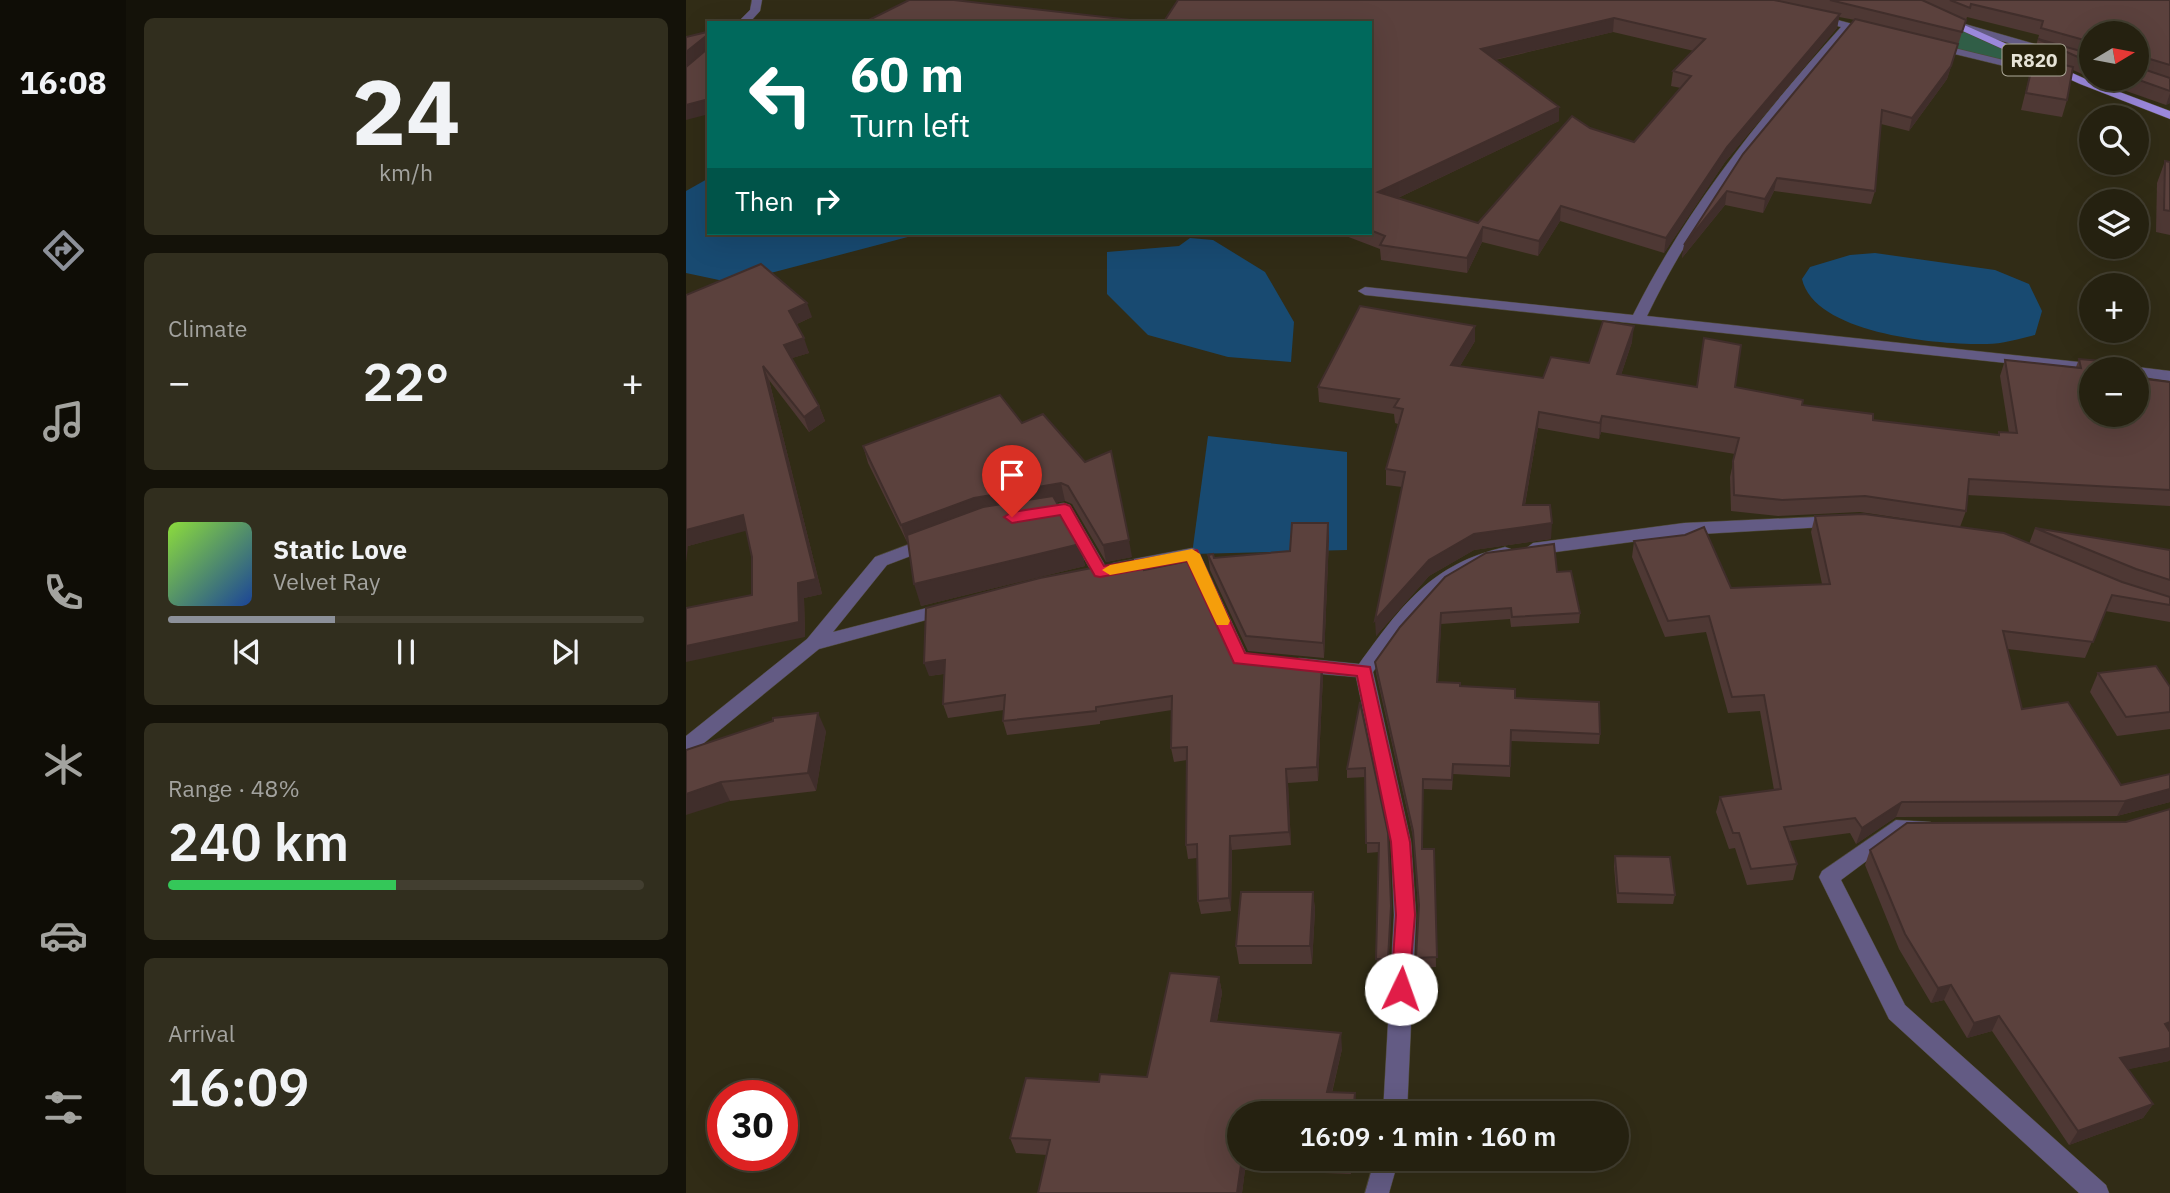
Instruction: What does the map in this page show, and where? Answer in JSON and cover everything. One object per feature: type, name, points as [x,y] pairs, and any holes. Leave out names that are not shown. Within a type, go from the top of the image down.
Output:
[{"type":"main road","name":"R820","points":[[1899,0],[2079,80]]},
{"type":"main road","name":"R820","points":[[2107,91],[2170,115]]},
{"type":"street","points":[[744,21],[755,11],[757,0]]},
{"type":"street","points":[[1801,15],[1884,34]]},
{"type":"street","points":[[1948,22],[2079,60]]},
{"type":"street","points":[[1638,320],[1656,279],[1705,199],[1755,132],[1849,25]]},
{"type":"street","points":[[1920,42],[2079,81]]},
{"type":"street","points":[[1365,291],[2079,366]]},
{"type":"street","points":[[2149,373],[2170,376]]},
{"type":"street","points":[[1025,515],[1065,509],[1100,572]]},
{"type":"street","points":[[1396,1101],[1405,915],[1401,842],[1364,671],[1392,631],[1437,582],[1482,556],[1684,529],[1860,521]]},
{"type":"street","points":[[686,747],[813,644],[881,561],[946,536]]},
{"type":"street","points":[[1077,576],[1192,554],[1240,659],[1364,671]]},
{"type":"street","points":[[813,644],[966,603]]},
{"type":"street","points":[[1938,828],[1896,828],[1829,877],[1897,1012],[2097,1193]]},
{"type":"street","points":[[1377,1193],[1383,1171]]},
{"type":"green space","points":[[1948,22],[2079,81],[1920,42]]},
{"type":"water","points":[[707,179],[707,235],[915,235],[733,283],[686,273],[686,191]]},
{"type":"water","points":[[1190,238],[1213,240],[1265,272],[1294,322],[1291,362],[1228,357],[1148,335],[1107,294],[1107,252],[1179,246]]},
{"type":"water","points":[[1875,253],[1995,270],[2029,284],[2042,311],[2035,335],[2005,342],[1966,344],[1882,333],[1830,313],[1812,298],[1802,279],[1810,267],[1850,255]]},
{"type":"water","points":[[1208,436],[1347,452],[1347,550],[1192,554]]},
{"type":"building","points":[[909,0],[954,0],[1139,21],[867,21]]},
{"type":"building","points":[[1178,0],[1774,0],[1840,14],[1727,147],[1666,238],[1561,206],[1539,241],[1483,227],[1467,258],[1380,245],[1385,236],[1372,231],[1372,21],[1164,21]],"holes":[[[1614,18],[1705,39],[1673,71],[1691,76],[1634,142],[1590,128],[1572,116],[1478,223],[1378,192],[1559,107],[1481,49]]]},
{"type":"building","points":[[1830,0],[1922,0],[1966,20],[1962,32]]},
{"type":"building","points":[[1950,0],[2170,0],[2170,65],[2149,59],[2149,21],[2079,21],[2079,39],[2041,28],[2043,21],[1971,4],[1970,8]]},
{"type":"building","points":[[1855,19],[1958,44],[1951,66],[1912,118],[1882,110],[1875,191],[1777,178],[1765,199],[1727,191],[1684,245],[1743,154]]},
{"type":"building","points":[[707,32],[707,100],[686,105],[686,67],[706,50],[706,36],[686,52],[686,37]]},
{"type":"building","points":[[2038,39],[2079,51],[2079,58]]},
{"type":"building","points":[[2034,58],[2073,67],[2067,100],[2026,93]]},
{"type":"building","points":[[2149,71],[2170,78],[2170,91],[2149,84]]},
{"type":"building","points":[[2165,161],[2170,162],[2170,211],[2164,210]]},
{"type":"building","points":[[761,264],[807,303],[789,311],[804,338],[784,345],[819,406],[804,417],[763,366],[816,579],[798,583],[799,622],[686,646],[686,608],[752,595],[752,557],[743,515],[686,530],[686,295]]},
{"type":"building","points":[[1360,306],[1475,326],[1451,365],[1543,378],[1551,357],[1589,363],[1603,321],[1634,326],[1617,374],[1697,387],[1704,338],[1741,345],[1735,387],[1803,400],[1802,405],[1873,414],[1873,420],[1999,435],[1999,432],[2017,433],[2005,360],[2079,368],[2079,427],[2149,427],[2149,379],[2170,382],[2170,490],[1969,479],[1966,511],[1865,496],[1782,500],[1734,495],[1733,461],[1739,438],[1602,416],[1600,423],[1539,412],[1523,505],[1550,505],[1552,523],[1474,534],[1429,560],[1375,620],[1405,472],[1386,469],[1403,409],[1394,407],[1399,399],[1318,387]]},
{"type":"building","points":[[1000,395],[1022,423],[1043,414],[1085,462],[1111,451],[1129,540],[1103,545],[1068,486],[1061,483],[974,498],[901,525],[863,446]]},
{"type":"building","points":[[1053,496],[1080,544],[914,584],[907,535],[983,507]]},
{"type":"building","points":[[1864,514],[2004,533],[2122,582],[2170,597],[2170,605],[2112,595],[2093,642],[2003,631],[2022,709],[2068,702],[2121,785],[2170,774],[2170,789],[2125,801],[1902,802],[1862,828],[1855,818],[1784,827],[1797,864],[1751,869],[1739,833],[1733,833],[1720,797],[1781,789],[1764,695],[1732,697],[1709,616],[1668,621],[1634,541],[1685,535],[1704,527],[1731,588],[1830,584],[1815,516]]},
{"type":"building","points":[[1292,523],[1328,523],[1323,643],[1246,636],[1208,555],[1213,554],[1214,558],[1290,551]]},
{"type":"building","points":[[2035,528],[2170,550],[2170,580],[2136,569]]},
{"type":"building","points":[[1554,544],[1557,572],[1571,571],[1580,613],[1512,617],[1511,608],[1441,613],[1437,682],[1515,689],[1515,698],[1599,702],[1600,734],[1511,730],[1510,766],[1453,764],[1452,780],[1423,779],[1422,849],[1434,849],[1437,957],[1416,958],[1419,905],[1413,831],[1375,662],[1400,627],[1445,577],[1486,553]]},
{"type":"building","points":[[1133,560],[1134,566],[1142,565],[1144,570],[1188,561],[1230,652],[1322,663],[1317,767],[1286,769],[1289,832],[1230,836],[1229,898],[1198,901],[1197,844],[1186,845],[1187,747],[1171,748],[1172,696],[1096,707],[1096,711],[1003,721],[1005,695],[943,704],[945,660],[924,663],[926,608],[1040,578]]},
{"type":"building","points":[[2156,666],[2170,687],[2170,712],[2126,717],[2098,673]]},
{"type":"building","points":[[1360,702],[1388,833],[1391,906],[1388,959],[1376,959],[1379,843],[1366,843],[1365,768],[1347,769]]},
{"type":"building","points":[[818,713],[808,773],[721,782],[686,794],[686,750],[773,721],[773,718]]},
{"type":"building","points":[[2170,809],[2170,1022],[2165,1024],[2170,1032],[2170,1048],[2120,1058],[2153,1104],[2078,1131],[1999,1016],[1974,1023],[1951,985],[1938,988],[1905,934],[1870,850],[1907,823],[2126,822]]},
{"type":"building","points":[[1615,856],[1670,857],[1675,895],[1618,893]]},
{"type":"building","points":[[1241,892],[1313,892],[1310,946],[1236,946]]},
{"type":"building","points":[[1170,973],[1219,977],[1211,1021],[1341,1033],[1327,1092],[1355,1093],[1354,1101],[1227,1101],[1227,1171],[1240,1171],[1237,1193],[1038,1193],[1050,1140],[1010,1138],[1026,1078],[1099,1082],[1100,1074],[1147,1077]]},
{"type":"slow traffic","points":[[1110,570],[1192,554],[1222,621]]},
{"type":"route","points":[[1012,517],[1065,509],[1100,572],[1192,554],[1240,659],[1364,671],[1401,842],[1405,915],[1401,989]]}]
